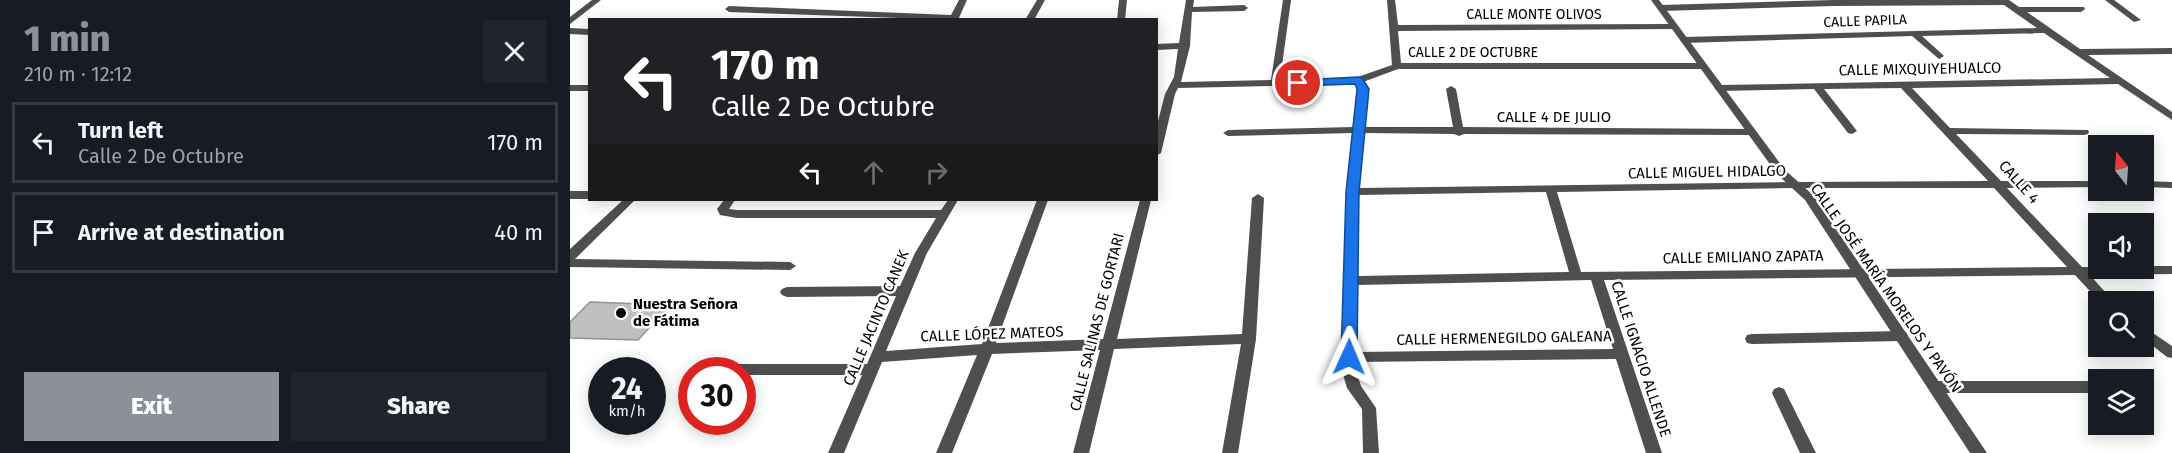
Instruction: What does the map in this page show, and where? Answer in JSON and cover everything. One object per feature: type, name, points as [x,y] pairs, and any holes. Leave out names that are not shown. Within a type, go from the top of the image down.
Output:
[{"type":"street","points":[[571,19],[597,0]]},
{"type":"street","points":[[954,18],[963,0]]},
{"type":"street","points":[[1030,18],[1041,0]]},
{"type":"street","points":[[1121,18],[1124,0]]},
{"type":"street","points":[[1275,84],[1287,0]]},
{"type":"street","points":[[1391,0],[1398,66]]},
{"type":"street","points":[[2109,0],[2137,20]]},
{"type":"street","points":[[1658,4],[2004,1],[2172,117]]},
{"type":"street","name":"CALLE JOSÉ MARÍA MORELOS Y PAVÓN","points":[[1658,4],[1781,172],[1809,198],[1980,453]]},
{"type":"street","points":[[1158,145],[1170,94],[1179,77],[1189,5],[1244,8]]},
{"type":"street","points":[[729,9],[932,18]]},
{"type":"street","points":[[2017,10],[2081,9]]},
{"type":"street","name":"CALLE MONTE OLIVOS","points":[[1394,28],[1674,27]]},
{"type":"street","name":"CALLE PAPILA","points":[[1684,40],[2046,30]]},
{"type":"street","points":[[570,31],[588,32]]},
{"type":"street","points":[[1913,33],[1939,56]]},
{"type":"street","points":[[1158,47],[1185,46]]},
{"type":"street","points":[[2080,52],[2172,51]]},
{"type":"street","name":"CALLE 2 DE OCTUBRE","points":[[1175,85],[1358,81],[1398,66],[1702,66]]},
{"type":"street","points":[[1358,81],[1363,93],[1353,192],[1349,371],[1354,388],[1369,408],[1371,453]]},
{"type":"street","name":"CALLE MIXQUIYEHUALCO","points":[[1719,88],[2121,81]]},
{"type":"street","name":"CALLE 4","points":[[1904,85],[2098,291]]},
{"type":"street","points":[[1816,86],[1852,131]]},
{"type":"street","points":[[570,88],[588,88]]},
{"type":"street","points":[[1451,89],[1459,133]]},
{"type":"street","name":"CALLE 4 DE JULIO","points":[[1228,134],[1358,130],[1459,133],[1752,132]]},
{"type":"street","points":[[1949,131],[2084,132]]},
{"type":"street","name":"CALLE MIGUEL HIDALGO","points":[[1353,192],[1795,185],[2088,184]]},
{"type":"street","points":[[2154,184],[2172,185]]},
{"type":"street","points":[[1551,190],[1576,276]]},
{"type":"street","points":[[570,195],[588,195]]},
{"type":"street","points":[[1230,453],[1249,339],[1258,198]]},
{"type":"street","points":[[570,256],[628,201]]},
{"type":"street","points":[[729,201],[723,209],[724,212],[737,214],[943,214]]},
{"type":"street","name":"CALLE JACINTO CANEK","points":[[836,453],[921,252],[953,201]]},
{"type":"street","points":[[944,453],[987,349],[1042,201]]},
{"type":"street","name":"CALLE SALINAS DE GORTARI","points":[[1081,453],[1145,201]]},
{"type":"street","points":[[570,262],[790,266]]},
{"type":"street","name":"CALLE EMILIANO ZAPATA","points":[[1350,281],[2077,269],[2172,270]]},
{"type":"street","name":"CALLE IGNACIO ALLENDE","points":[[1596,276],[1654,453]]},
{"type":"street","points":[[787,292],[903,291]]},
{"type":"street","points":[[1752,339],[1901,336]]},
{"type":"street","points":[[1108,346],[1249,339]]},
{"type":"street","points":[[2154,339],[2172,352]]},
{"type":"street","name":"CALLE LÓPEZ MATEOS","points":[[756,369],[874,363],[987,349],[1108,346]]},
{"type":"street","name":"CALLE HERMENEGILDO GALEANA","points":[[1349,357],[1623,354]]},
{"type":"street","points":[[1936,387],[2088,387]]},
{"type":"street","points":[[1779,393],[1808,453]]},
{"type":"building","name":"Nuestra Señora de Fátima","points":[[590,302],[670,305],[638,340],[570,338],[570,322]]},
{"type":"place","name":"Nuestra Señora de Fátima","points":[[621,313]]},
{"type":"route","points":[[1298,83],[1358,81],[1363,89],[1353,192],[1349,357]]}]
